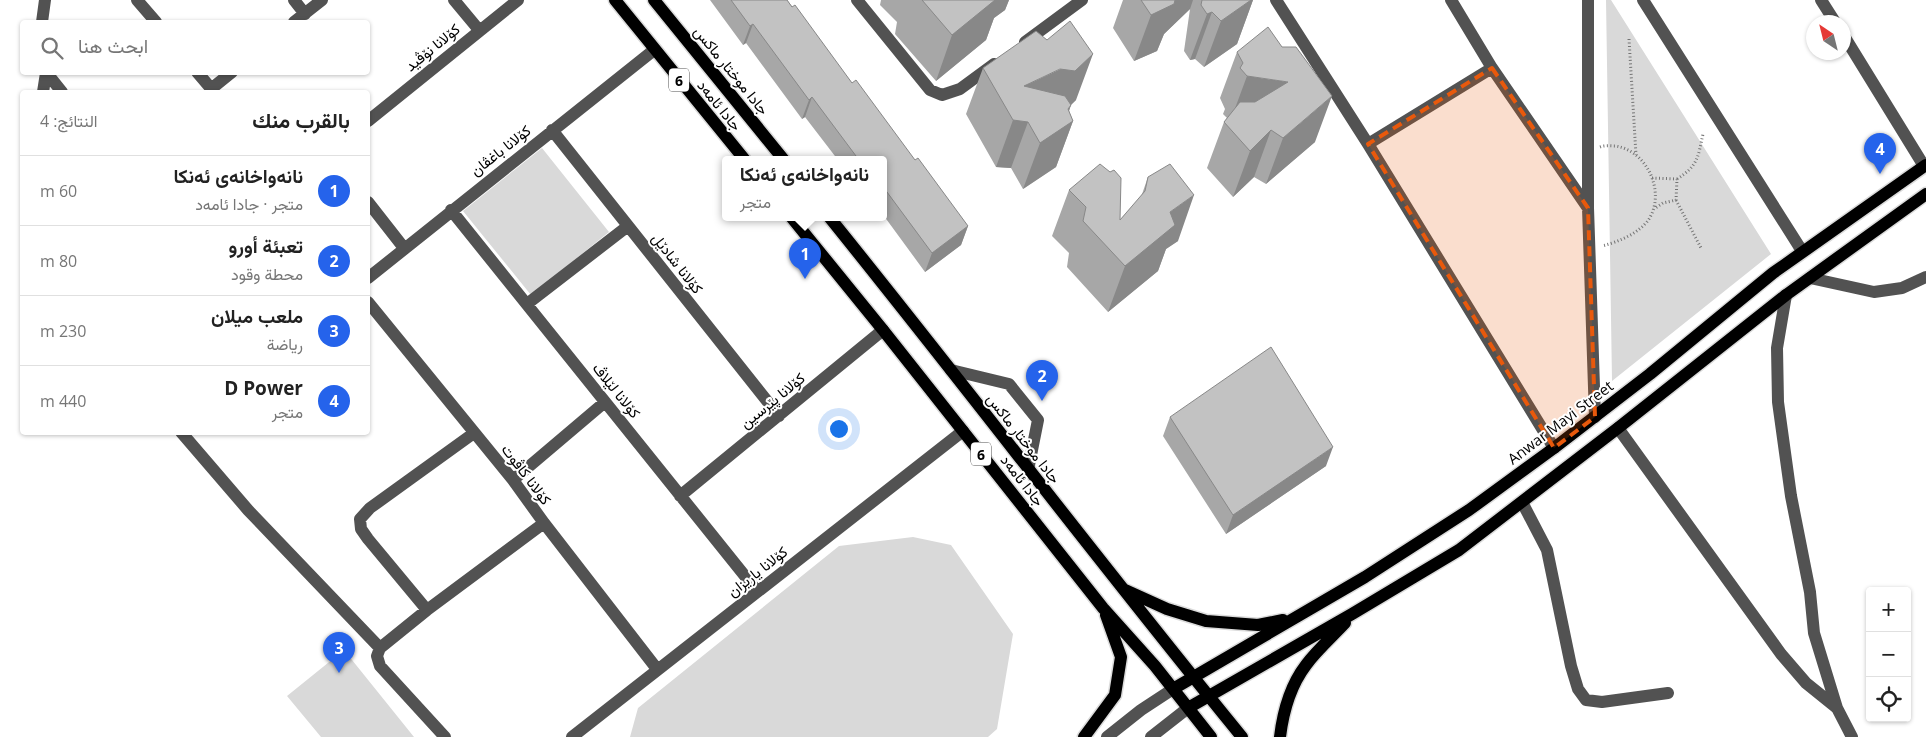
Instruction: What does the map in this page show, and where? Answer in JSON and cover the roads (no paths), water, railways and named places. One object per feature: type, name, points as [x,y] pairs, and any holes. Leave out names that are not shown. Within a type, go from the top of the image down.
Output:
[{"type":"main road","name":"جادا ئامەد","points":[[614,0],[742,156]]},
{"type":"main road","name":"جادا موختار ماكس","points":[[654,0],[781,156]]},
{"type":"main road","name":"Anwar Mayi Street","points":[[1173,689],[1365,576],[1469,510],[1595,417],[1802,251],[1925,165]]},
{"type":"main road","points":[[1188,708],[1459,550],[1618,428],[1786,295],[1926,194]]},
{"type":"main road","name":"جادا ئامەد","points":[[794,221],[884,330],[1103,608],[1173,689],[1211,737]]},
{"type":"main road","name":"جادا موختار ماكس","points":[[832,221],[1193,677]]},
{"type":"main road","points":[[1122,589],[1168,609],[1206,621],[1258,625],[1295,617]]},
{"type":"main road","points":[[1084,737],[1115,695],[1121,657],[1103,608]]},
{"type":"main road","points":[[1280,737],[1282,721],[1291,690],[1306,666],[1352,614]]},
{"type":"main road","name":"6","points":[[1193,677],[1242,737]]},
{"type":"street","points":[[42,20],[45,0]]},
{"type":"street","points":[[137,0],[154,20]]},
{"type":"street","points":[[294,0],[305,14]]},
{"type":"street","points":[[297,20],[322,0]]},
{"type":"street","points":[[454,0],[479,30]]},
{"type":"street","name":"کۆلانا نۆڤید","points":[[370,119],[518,0]]},
{"type":"street","points":[[857,0],[930,90],[942,95],[960,89],[1082,0]]},
{"type":"street","points":[[1276,0],[1368,144],[1554,448]]},
{"type":"street","points":[[1451,0],[1492,68],[1588,208]]},
{"type":"street","points":[[1588,0],[1588,208],[1595,417]]},
{"type":"street","points":[[1643,0],[1802,251]]},
{"type":"street","points":[[1821,0],[1831,15]]},
{"type":"street","points":[[1851,47],[1925,165]]},
{"type":"street","name":"کۆلانا باغڤان","points":[[370,276],[654,50]]},
{"type":"street","points":[[1368,144],[1492,68]]},
{"type":"street","points":[[43,90],[46,75]]},
{"type":"street","points":[[48,75],[60,90]]},
{"type":"street","points":[[200,75],[212,90]]},
{"type":"street","points":[[214,90],[229,75]]},
{"type":"street","name":"کۆلانا شادێل","points":[[552,130],[779,416]]},
{"type":"street","points":[[370,205],[404,248]]},
{"type":"street","name":"کۆلانا لێلاڤ","points":[[451,210],[757,591]]},
{"type":"street","points":[[527,304],[628,226]]},
{"type":"street","points":[[1810,278],[1874,292],[1902,288],[1926,277]]},
{"type":"street","points":[[1786,295],[1778,348],[1778,402],[1791,496],[1810,592],[1814,632],[1837,708],[1852,737]]},
{"type":"street","name":"کۆلانا کاڤوت","points":[[370,304],[513,480],[544,524],[657,670]]},
{"type":"street","name":"کۆلانا پێرسین","points":[[680,496],[884,330]]},
{"type":"street","points":[[951,370],[1009,384],[1038,420],[1028,470]]},
{"type":"street","points":[[513,480],[605,402]]},
{"type":"street","points":[[1618,428],[1781,654],[1806,683],[1837,708]]},
{"type":"street","name":"کۆلانا یاریزان","points":[[572,737],[963,431]]},
{"type":"street","points":[[426,610],[368,539],[361,529],[360,519],[370,508],[474,433]]},
{"type":"street","points":[[184,435],[248,510],[380,648]]},
{"type":"street","points":[[1522,502],[1547,550],[1571,666],[1578,689],[1586,700],[1602,702],[1668,693]]},
{"type":"street","points":[[445,737],[380,666],[377,656],[380,648],[426,610],[544,524]]},
{"type":"street","points":[[1107,737],[1141,710],[1173,689]]},
{"type":"street","points":[[1151,737],[1188,708]]},
{"type":"place","name":"D Power","points":[[1880,174]]},
{"type":"place","name":"نانەواخانەی ئەنکا","points":[[805,279]]},
{"type":"place","name":"تعبئة أورو","points":[[1042,401]]},
{"type":"place","name":"ملعب ميلان","points":[[339,673]]}]
